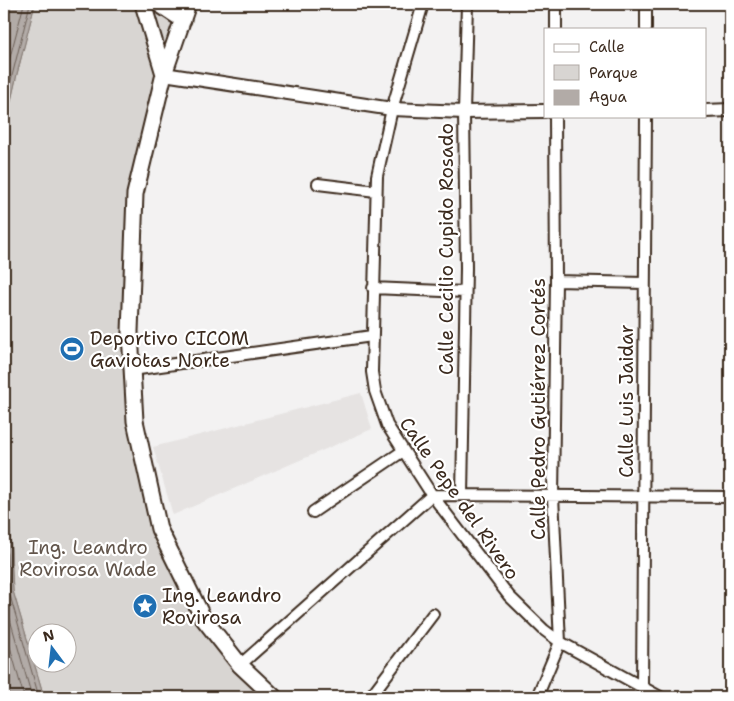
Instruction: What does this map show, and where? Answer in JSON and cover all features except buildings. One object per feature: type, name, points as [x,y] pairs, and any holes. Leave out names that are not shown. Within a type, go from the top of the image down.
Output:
[{"type":"main road","points":[[144,4],[164,74]]},
{"type":"main road","points":[[158,4],[183,20]]},
{"type":"main road","points":[[188,4],[164,74],[135,194],[130,332],[135,421],[159,529],[203,618],[240,665],[274,697]]},
{"type":"street","name":"Calle Pepe del Rivero","points":[[423,4],[392,109],[377,176],[372,336],[372,372],[377,400],[386,425],[402,451],[432,495],[509,596],[544,630],[560,642],[660,697]]},
{"type":"street","name":"Calle Cecilio Cupido Rosado","points":[[462,495],[466,4]]},
{"type":"street","points":[[556,4],[556,28]]},
{"type":"street","points":[[646,4],[646,28]]},
{"type":"street","points":[[164,74],[392,109],[464,112],[544,111]]},
{"type":"street","points":[[706,110],[730,110]]},
{"type":"street","name":"Calle Pedro Gutiérrez Cortés","points":[[537,697],[560,642],[553,496],[556,281],[555,118]]},
{"type":"street","name":"Calle Luis Jaidar","points":[[642,686],[646,118]]},
{"type":"street","points":[[318,184],[376,191]]},
{"type":"street","points":[[556,281],[644,283]]},
{"type":"street","points":[[373,288],[465,292]]},
{"type":"street","points":[[132,370],[372,336]]},
{"type":"street","points":[[314,512],[402,451]]},
{"type":"street","points":[[240,665],[432,495],[643,498],[730,497]]},
{"type":"street","points":[[370,697],[433,614]]},
{"type":"shaded area","points":[[361,393],[372,429],[173,515],[153,447]]},
{"type":"green space","name":"Ing. Leandro Rovirosa Wade","points":[[35,4],[188,4],[135,194],[132,370],[159,529],[203,618],[274,697],[44,697],[37,674],[78,674],[78,624],[28,624],[28,642],[13,591],[4,465],[4,132]]},
{"type":"water","points":[[4,4],[35,4],[4,131]]},
{"type":"water","points":[[4,465],[13,591],[28,642],[28,674],[37,674],[44,697],[4,697]]},
{"type":"place","name":"Deportivo CICOM Gaviotas Norte","points":[[72,349]]},
{"type":"place","name":"Ing. Leandro Rovirosa","points":[[145,606]]}]
